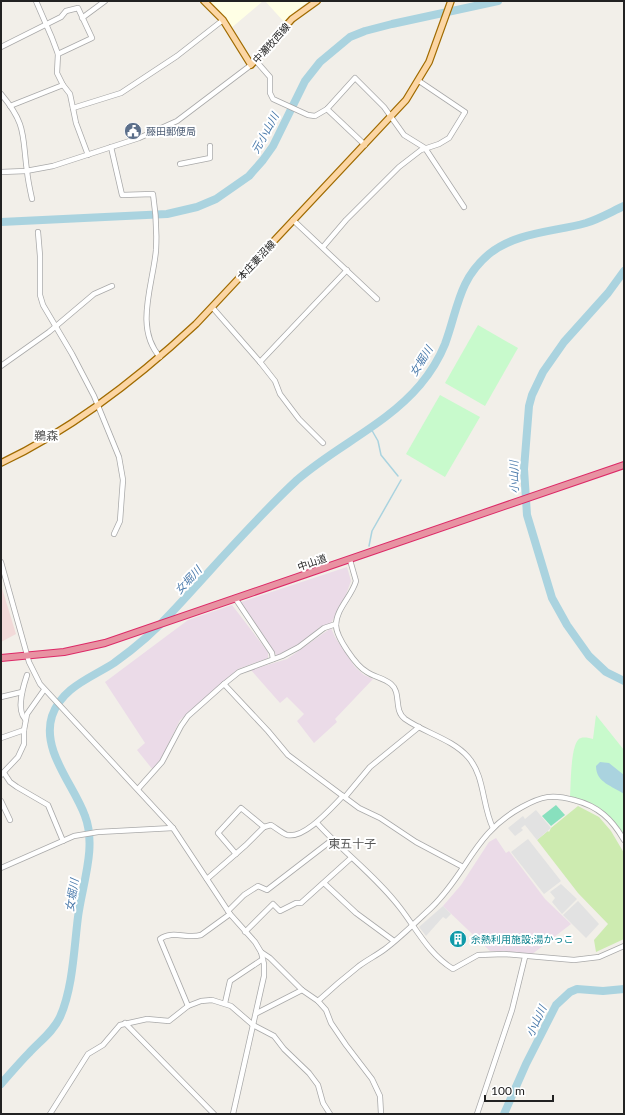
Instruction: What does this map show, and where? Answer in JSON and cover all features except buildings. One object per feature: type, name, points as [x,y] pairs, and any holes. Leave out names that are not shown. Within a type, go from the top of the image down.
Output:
[{"type":"highway","name":"中山道","points":[[1,658],[64,652],[105,643],[624,465]]},
{"type":"main road","name":"中瀬牧西線","points":[[204,1],[223,20],[254,63],[292,19],[317,1]]},
{"type":"main road","name":"本庄妻沼線","points":[[1,463],[22,453],[97,406],[160,357],[212,307],[392,116],[419,81],[433,54],[451,1]]},
{"type":"street","points":[[36,1],[47,23],[58,54],[57,73],[63,85],[70,94],[76,122],[88,155]]},
{"type":"street","points":[[82,18],[105,1]]},
{"type":"street","points":[[1,47],[60,17],[66,11],[78,8],[92,38],[58,54]]},
{"type":"street","points":[[73,108],[121,92],[177,56],[223,20]]},
{"type":"street","points":[[1,172],[26,171],[53,166],[139,138],[177,121],[254,63],[270,77],[270,93],[273,99],[280,104],[315,116],[327,109],[355,78],[370,91],[392,116],[407,137],[425,148],[464,207]]},
{"type":"street","points":[[323,247],[377,188],[399,167],[425,148],[439,144],[449,138],[465,112],[419,81]]},
{"type":"street","points":[[10,106],[63,85]]},
{"type":"street","points":[[1,94],[19,119],[24,134],[26,171],[32,199]]},
{"type":"street","points":[[327,109],[365,145]]},
{"type":"street","points":[[180,164],[210,158],[210,146]]},
{"type":"street","points":[[111,147],[122,195],[153,194],[156,227],[156,252],[146,318],[153,349],[160,357]]},
{"type":"street","points":[[294,220],[377,299]]},
{"type":"street","points":[[38,232],[40,256],[40,295],[43,305],[72,354],[119,457],[123,480],[120,521],[114,534]]},
{"type":"street","points":[[260,362],[347,270]]},
{"type":"street","points":[[1,366],[56,327],[94,294],[112,286]]},
{"type":"street","points":[[212,307],[275,381],[280,394],[303,423],[323,443]]},
{"type":"street","points":[[350,560],[356,581],[336,624],[337,631],[356,663],[368,673],[391,684],[396,691],[400,713],[405,719],[456,748],[471,761],[476,770],[493,828]]},
{"type":"street","points":[[1,562],[33,673],[44,690],[173,828],[229,913],[255,942],[261,952],[264,976],[257,1013],[233,1114]]},
{"type":"street","points":[[234,598],[272,653],[273,659]]},
{"type":"street","points":[[138,789],[162,762],[188,716],[224,684],[239,672],[299,647],[324,628],[336,624]]},
{"type":"street","points":[[25,719],[22,715],[22,692],[27,675]]},
{"type":"street","points":[[224,684],[268,731],[288,755],[359,808],[380,818],[416,842],[463,867]]},
{"type":"street","points":[[44,690],[30,709],[25,719],[24,744],[21,751],[13,764],[2,774],[17,787],[48,805],[62,842]]},
{"type":"street","points":[[1,697],[22,692]]},
{"type":"street","points":[[207,879],[264,827],[271,825],[286,835],[295,836],[317,823],[344,797],[370,766],[419,727]]},
{"type":"street","points":[[1,738],[24,730]]},
{"type":"street","points":[[318,1001],[411,926],[452,886],[479,843],[503,818],[517,810],[542,797],[552,795],[578,801],[597,809],[614,824],[624,840]]},
{"type":"street","points":[[1,801],[10,820]]},
{"type":"street","points":[[236,854],[218,833],[241,808],[264,827]]},
{"type":"street","points":[[317,823],[401,909],[411,926],[433,953],[453,969],[478,955],[504,954],[525,957],[583,960],[603,956],[624,946]]},
{"type":"street","points":[[1,868],[74,836],[98,832],[173,828]]},
{"type":"street","points":[[188,1006],[160,939],[173,934],[196,936],[202,935],[229,913],[244,895],[258,886],[267,890],[332,840]]},
{"type":"street","points":[[245,932],[273,904],[280,911],[296,903],[301,904],[351,858]]},
{"type":"street","points":[[324,883],[356,913],[394,941]]},
{"type":"street","points":[[261,952],[270,958],[302,990],[318,1001],[326,1010],[331,1023],[346,1046],[372,1079],[380,1096],[381,1114]]},
{"type":"street","points":[[477,1114],[512,1010],[525,957]]},
{"type":"street","points":[[224,1003],[230,981],[263,959]]},
{"type":"street","points":[[257,1013],[302,990]]},
{"type":"street","points":[[50,1114],[88,1054],[104,1044],[120,1025],[147,1019],[169,1021],[188,1006],[201,1001],[212,1000],[231,1006],[254,1025],[274,1036],[284,1049],[309,1073],[318,1085],[323,1103],[330,1114]]},
{"type":"street","points":[[125,1023],[214,1114]]},
{"type":"shaded area","points":[[209,1],[263,1],[230,29],[224,17]]},
{"type":"shaded area","points":[[265,1],[309,1],[298,9],[285,23]]},
{"type":"shaded area","points":[[347,567],[351,581],[344,600],[331,623],[320,627],[304,641],[277,656],[241,602]]},
{"type":"shaded area","points":[[1,585],[16,634],[1,642]]},
{"type":"shaded area","points":[[232,605],[268,652],[268,658],[238,669],[180,720],[158,765],[153,770],[137,750],[145,743],[105,682],[188,620]]},
{"type":"shaded area","points":[[331,628],[335,637],[355,667],[364,675],[373,679],[335,719],[337,722],[314,743],[297,721],[304,714],[287,697],[280,703],[251,670],[287,659]]},
{"type":"shaded area","points":[[536,810],[551,828],[537,840],[525,825],[521,828],[523,830],[515,836],[508,828],[523,816],[525,819]]},
{"type":"shaded area","points":[[496,838],[506,853],[509,851],[545,899],[571,924],[531,955],[490,951],[443,906],[461,885],[489,842]]},
{"type":"shaded area","points":[[528,839],[561,881],[544,894],[511,852]]},
{"type":"shaded area","points":[[561,884],[577,899],[562,914],[552,902],[555,898],[550,892]]},
{"type":"shaded area","points":[[578,901],[599,924],[586,938],[563,915]]},
{"type":"shaded area","points":[[443,906],[451,914],[446,919],[443,917],[426,936],[419,927]]},
{"type":"green space","points":[[478,325],[518,348],[485,406],[445,383]]},
{"type":"green space","points":[[440,395],[480,417],[445,477],[406,454]]},
{"type":"green space","points":[[596,715],[624,750],[624,836],[613,820],[604,811],[588,802],[570,796],[572,764],[575,747],[577,741],[581,738],[593,739]]},
{"type":"green space","points":[[556,805],[565,815],[551,826],[542,816]]},
{"type":"green space","points":[[578,806],[599,817],[611,831],[624,853],[624,939],[596,952],[594,940],[608,924],[578,893],[537,840],[548,831],[549,832],[551,828]]},
{"type":"water","points":[[600,762],[609,763],[624,775],[624,794],[606,783],[599,776],[596,766]]},
{"type":"waterway","name":"元小山川","points":[[1,222],[167,214],[197,207],[216,199],[249,176],[263,160],[273,146],[305,81],[320,62],[350,37],[365,31],[392,24],[498,1]]},
{"type":"waterway","name":"女堀川","points":[[1,1084],[50,1032],[60,1017],[68,994],[78,917],[88,866],[90,840],[85,816],[60,768],[51,742],[50,729],[52,716],[57,706],[70,690],[114,663],[152,632],[249,528],[297,480],[328,456],[376,424],[407,399],[431,371],[445,344],[460,296],[465,285],[471,274],[489,254],[511,241],[586,223],[624,206]]},
{"type":"waterway","name":"小山川","points":[[624,271],[608,293],[564,342],[543,372],[532,395],[529,406],[524,469],[527,515],[552,598],[567,625],[589,656],[606,672],[624,681]]},
{"type":"waterway","points":[[370,427],[378,441],[381,455],[398,476]]},
{"type":"waterway","points":[[369,546],[372,531],[401,480]]},
{"type":"waterway","name":"小山川","points":[[504,1114],[526,1064],[556,1005],[570,992],[577,989],[603,991],[624,989]]},
{"type":"place","name":"藤田郵便局","points":[[133,131]]},
{"type":"place","name":"余熱利用施設;湯かっこ","points":[[458,939]]},
{"type":"district","name":"鵜森","points":[[46,436]]},
{"type":"district","name":"東五十子","points":[[352,844]]}]
